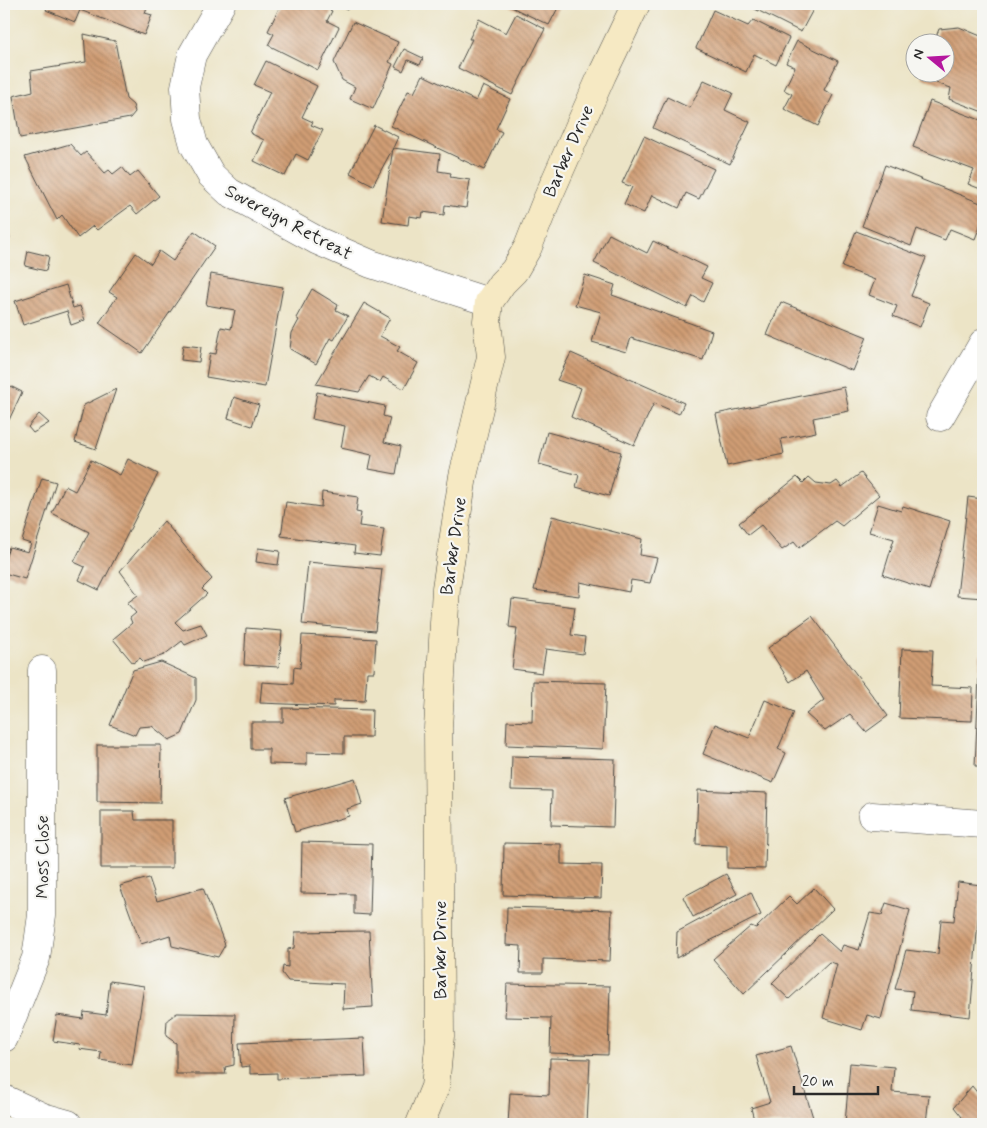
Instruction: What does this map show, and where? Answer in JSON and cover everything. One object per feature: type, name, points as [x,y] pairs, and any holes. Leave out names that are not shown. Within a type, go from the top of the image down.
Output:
[{"type":"street","name":"Sovereign Retreat","points":[[221,4],[192,55],[185,87],[187,119],[194,145],[211,175],[228,192],[318,241],[371,264],[490,302]]},
{"type":"street","name":"Barber Drive","points":[[420,1124],[435,1088],[440,1036],[438,728],[446,588],[463,476],[491,357],[487,321],[490,302],[502,283],[514,270],[528,247],[594,92],[636,4]]},
{"type":"street","points":[[940,417],[983,343]]},
{"type":"street","name":"Moss Close","points":[[4,1038],[36,958],[42,915],[42,670]]},
{"type":"street","points":[[872,816],[983,824]]},
{"type":"street","points":[[4,1100],[43,1117],[68,1124]]},
{"type":"building","points":[[49,4],[148,4],[145,13],[152,15],[144,35],[80,10],[75,22],[46,10]]},
{"type":"building","points":[[281,4],[317,4],[332,11],[327,21],[339,27],[318,70],[268,45],[274,34],[268,31]]},
{"type":"building","points":[[334,4],[349,4],[347,10]]},
{"type":"building","points":[[505,4],[560,4],[549,25]]},
{"type":"building","points":[[745,4],[816,4],[801,32]]},
{"type":"building","points":[[713,10],[748,26],[753,20],[789,38],[776,65],[754,54],[746,72],[696,48]]},
{"type":"building","points":[[516,14],[545,29],[512,95],[458,68],[479,19],[506,33]]},
{"type":"building","points":[[353,22],[398,42],[389,62],[393,64],[373,109],[350,99],[355,87],[342,80],[334,62]]},
{"type":"building","points":[[959,27],[983,37],[983,112],[949,99],[951,88],[933,82],[954,82],[954,32],[938,32],[939,29]]},
{"type":"building","points":[[84,34],[115,41],[126,99],[133,105],[135,112],[130,118],[20,138],[13,96],[33,91],[31,71],[86,62]]},
{"type":"building","points":[[797,41],[838,61],[824,90],[833,95],[818,126],[784,109],[792,94],[784,90],[795,67],[786,63]]},
{"type":"building","points":[[404,49],[423,58],[420,65],[408,60],[403,71],[395,67]]},
{"type":"building","points":[[266,61],[317,86],[302,117],[313,122],[311,125],[323,130],[308,160],[296,154],[285,176],[254,161],[264,140],[250,133],[270,92],[254,85]]},
{"type":"building","points":[[423,75],[476,101],[483,86],[510,99],[496,129],[502,132],[484,170],[391,126],[408,91],[414,93]]},
{"type":"building","points":[[704,80],[733,93],[725,110],[750,122],[730,164],[653,128],[667,97],[690,108]]},
{"type":"building","points":[[930,101],[983,121],[983,190],[968,184],[974,170],[913,147]]},
{"type":"building","points":[[374,125],[398,137],[373,185],[350,173]]},
{"type":"building","points":[[644,136],[714,169],[699,199],[686,193],[679,208],[652,195],[644,213],[624,204],[632,187],[622,183]]},
{"type":"building","points":[[70,144],[81,156],[86,152],[105,173],[109,170],[113,174],[122,167],[130,177],[138,171],[159,196],[137,214],[130,206],[97,230],[93,226],[78,238],[62,215],[57,220],[25,157]]},
{"type":"building","points":[[393,148],[440,154],[438,171],[451,173],[450,177],[470,180],[466,208],[445,205],[444,215],[423,212],[422,218],[409,216],[408,225],[382,221]]},
{"type":"building","points":[[885,165],[983,204],[983,218],[975,239],[950,229],[945,240],[917,229],[911,246],[862,226]]},
{"type":"building","points":[[4,217],[10,238],[4,240]]},
{"type":"building","points":[[194,231],[215,246],[142,353],[99,323],[117,297],[109,292],[136,253],[151,264],[159,251],[173,261]]},
{"type":"building","points":[[856,231],[926,258],[911,296],[929,303],[920,327],[893,316],[897,306],[869,295],[875,280],[842,267]]},
{"type":"building","points":[[609,234],[647,253],[653,241],[707,267],[701,278],[712,283],[703,302],[693,296],[687,308],[594,263]]},
{"type":"building","points":[[28,251],[49,256],[46,271],[25,266]]},
{"type":"building","points":[[211,274],[283,287],[265,387],[206,377],[210,353],[216,354],[221,327],[231,329],[235,310],[206,305]]},
{"type":"building","points":[[585,275],[615,285],[612,295],[712,331],[703,360],[631,338],[626,352],[592,342],[601,312],[575,305]]},
{"type":"building","points":[[66,285],[73,308],[80,306],[85,320],[71,325],[67,311],[23,325],[15,301]]},
{"type":"building","points":[[312,289],[338,305],[336,310],[348,316],[334,340],[330,338],[316,364],[290,349],[292,333],[299,320],[296,318]]},
{"type":"building","points":[[781,302],[867,337],[853,371],[767,335]]},
{"type":"building","points":[[364,303],[390,318],[380,336],[400,347],[397,351],[418,363],[404,389],[383,377],[380,382],[369,376],[359,392],[316,384]]},
{"type":"building","points":[[183,345],[201,347],[199,362],[181,360]]},
{"type":"building","points":[[571,353],[684,403],[679,414],[654,403],[634,445],[571,417],[581,388],[557,380]]},
{"type":"building","points":[[4,383],[22,392],[9,420],[4,418]]},
{"type":"building","points":[[844,387],[849,411],[813,418],[816,432],[781,439],[784,454],[727,466],[716,414]]},
{"type":"building","points":[[116,389],[96,449],[75,442],[84,405]]},
{"type":"building","points":[[317,392],[385,406],[383,416],[390,418],[384,442],[401,446],[396,474],[369,469],[372,455],[341,448],[345,426],[312,419]]},
{"type":"building","points":[[234,397],[259,405],[252,426],[228,418]]},
{"type":"building","points":[[39,414],[49,423],[33,433],[28,427]]},
{"type":"building","points":[[547,432],[621,452],[609,496],[576,487],[579,475],[539,464]]},
{"type":"building","points":[[128,459],[158,474],[99,590],[79,580],[85,567],[74,562],[89,532],[52,513],[65,486],[75,491],[91,460],[120,475]]},
{"type":"building","points":[[861,473],[879,495],[842,526],[835,521],[799,548],[794,542],[782,550],[761,525],[748,535],[739,523],[797,477],[803,483],[809,477],[816,483],[831,485],[837,481],[842,487]]},
{"type":"building","points":[[42,478],[56,482],[25,579],[4,573],[4,562],[9,547],[28,552],[31,544],[22,541]]},
{"type":"building","points":[[322,492],[358,497],[356,512],[361,513],[359,526],[384,529],[380,556],[354,553],[355,546],[281,536],[286,502],[321,507]]},
{"type":"building","points":[[968,497],[983,499],[983,598],[957,596]]},
{"type":"building","points":[[878,504],[901,511],[903,506],[950,521],[929,590],[883,575],[894,539],[869,532]]},
{"type":"building","points":[[552,516],[642,539],[640,555],[657,558],[650,583],[631,580],[629,592],[580,582],[579,596],[534,590]]},
{"type":"building","points":[[164,521],[212,579],[202,589],[207,594],[175,622],[183,630],[201,624],[207,635],[185,645],[182,641],[164,655],[144,662],[140,658],[133,663],[113,639],[132,623],[130,618],[136,613],[127,603],[138,595],[120,571]]},
{"type":"building","points":[[258,548],[280,551],[278,565],[256,562]]},
{"type":"building","points":[[308,562],[382,569],[375,631],[302,624]]},
{"type":"building","points":[[512,599],[575,607],[571,635],[585,637],[583,654],[546,649],[542,673],[512,669],[517,628],[509,627]]},
{"type":"building","points":[[812,616],[888,716],[866,732],[850,714],[825,731],[806,714],[824,700],[806,671],[790,682],[768,648]]},
{"type":"building","points":[[246,628],[282,631],[279,667],[244,665]]},
{"type":"building","points":[[302,635],[376,639],[374,672],[367,672],[365,701],[334,700],[334,706],[260,703],[262,682],[293,684],[294,667],[300,668]]},
{"type":"building","points":[[902,649],[933,650],[931,686],[973,688],[972,721],[899,718]]},
{"type":"building","points":[[980,654],[983,654],[983,766],[975,766]]},
{"type":"building","points":[[161,662],[196,678],[196,700],[182,734],[169,740],[152,726],[139,727],[135,735],[110,725],[133,670]]},
{"type":"building","points":[[533,681],[606,683],[603,749],[506,745],[507,721],[532,722]]},
{"type":"building","points":[[765,700],[794,712],[778,749],[786,753],[773,783],[703,754],[715,724],[749,738]]},
{"type":"building","points":[[283,708],[372,710],[371,737],[344,737],[344,753],[307,752],[307,765],[269,764],[269,749],[251,749],[251,722],[283,722]]},
{"type":"building","points":[[97,745],[161,745],[160,803],[97,802]]},
{"type":"building","points":[[512,756],[615,759],[613,827],[551,825],[552,791],[511,790]]},
{"type":"building","points":[[355,778],[362,804],[347,809],[349,816],[295,832],[285,798]]},
{"type":"building","points":[[698,790],[767,793],[765,869],[727,868],[727,846],[696,844]]},
{"type":"building","points":[[101,811],[134,811],[135,820],[172,820],[172,868],[101,868]]},
{"type":"building","points":[[302,842],[372,844],[370,915],[354,914],[354,894],[301,893]]},
{"type":"building","points":[[504,843],[561,844],[561,864],[602,865],[601,898],[503,895]]},
{"type":"building","points":[[726,874],[737,894],[693,917],[683,897]]},
{"type":"building","points":[[149,878],[157,901],[203,888],[225,945],[218,957],[172,946],[170,935],[141,944],[120,886]]},
{"type":"building","points":[[958,882],[981,885],[970,1017],[911,1010],[913,991],[895,989],[906,950],[938,954],[941,920],[954,921]]},
{"type":"building","points":[[814,888],[833,909],[744,994],[713,959],[751,926],[756,928],[789,896],[797,904]]},
{"type":"building","points":[[751,892],[761,915],[676,958],[677,932]]},
{"type":"building","points":[[886,903],[910,910],[881,1019],[867,1015],[862,1030],[823,1018],[837,964],[829,962],[789,999],[772,983],[820,934],[840,952],[843,945],[859,950],[870,913],[882,915]]},
{"type":"building","points":[[507,907],[612,910],[610,961],[543,959],[543,973],[520,973],[521,946],[506,945]]},
{"type":"building","points":[[369,931],[373,1007],[343,1009],[344,984],[288,981],[282,973],[283,966],[288,967],[288,949],[294,948],[295,932]]},
{"type":"building","points":[[110,981],[144,986],[132,1065],[100,1060],[101,1052],[79,1049],[80,1045],[53,1041],[57,1015],[83,1019],[84,1012],[106,1015]]},
{"type":"building","points":[[507,984],[610,986],[608,1055],[550,1053],[551,1018],[505,1017]]},
{"type":"building","points":[[177,1013],[235,1014],[234,1065],[225,1067],[226,1074],[176,1074],[176,1043],[166,1036],[167,1020]]},
{"type":"building","points":[[364,1038],[366,1076],[277,1079],[277,1073],[250,1074],[250,1066],[241,1067],[239,1043]]},
{"type":"building","points":[[791,1046],[815,1124],[755,1124],[751,1108],[770,1102],[756,1056]]},
{"type":"building","points":[[550,1058],[590,1059],[587,1124],[508,1124],[510,1093],[549,1095]]},
{"type":"building","points":[[850,1063],[894,1067],[892,1092],[929,1095],[926,1124],[845,1124]]},
{"type":"building","points":[[972,1086],[983,1100],[983,1124],[959,1124],[957,1121],[962,1117],[954,1107]]}]
